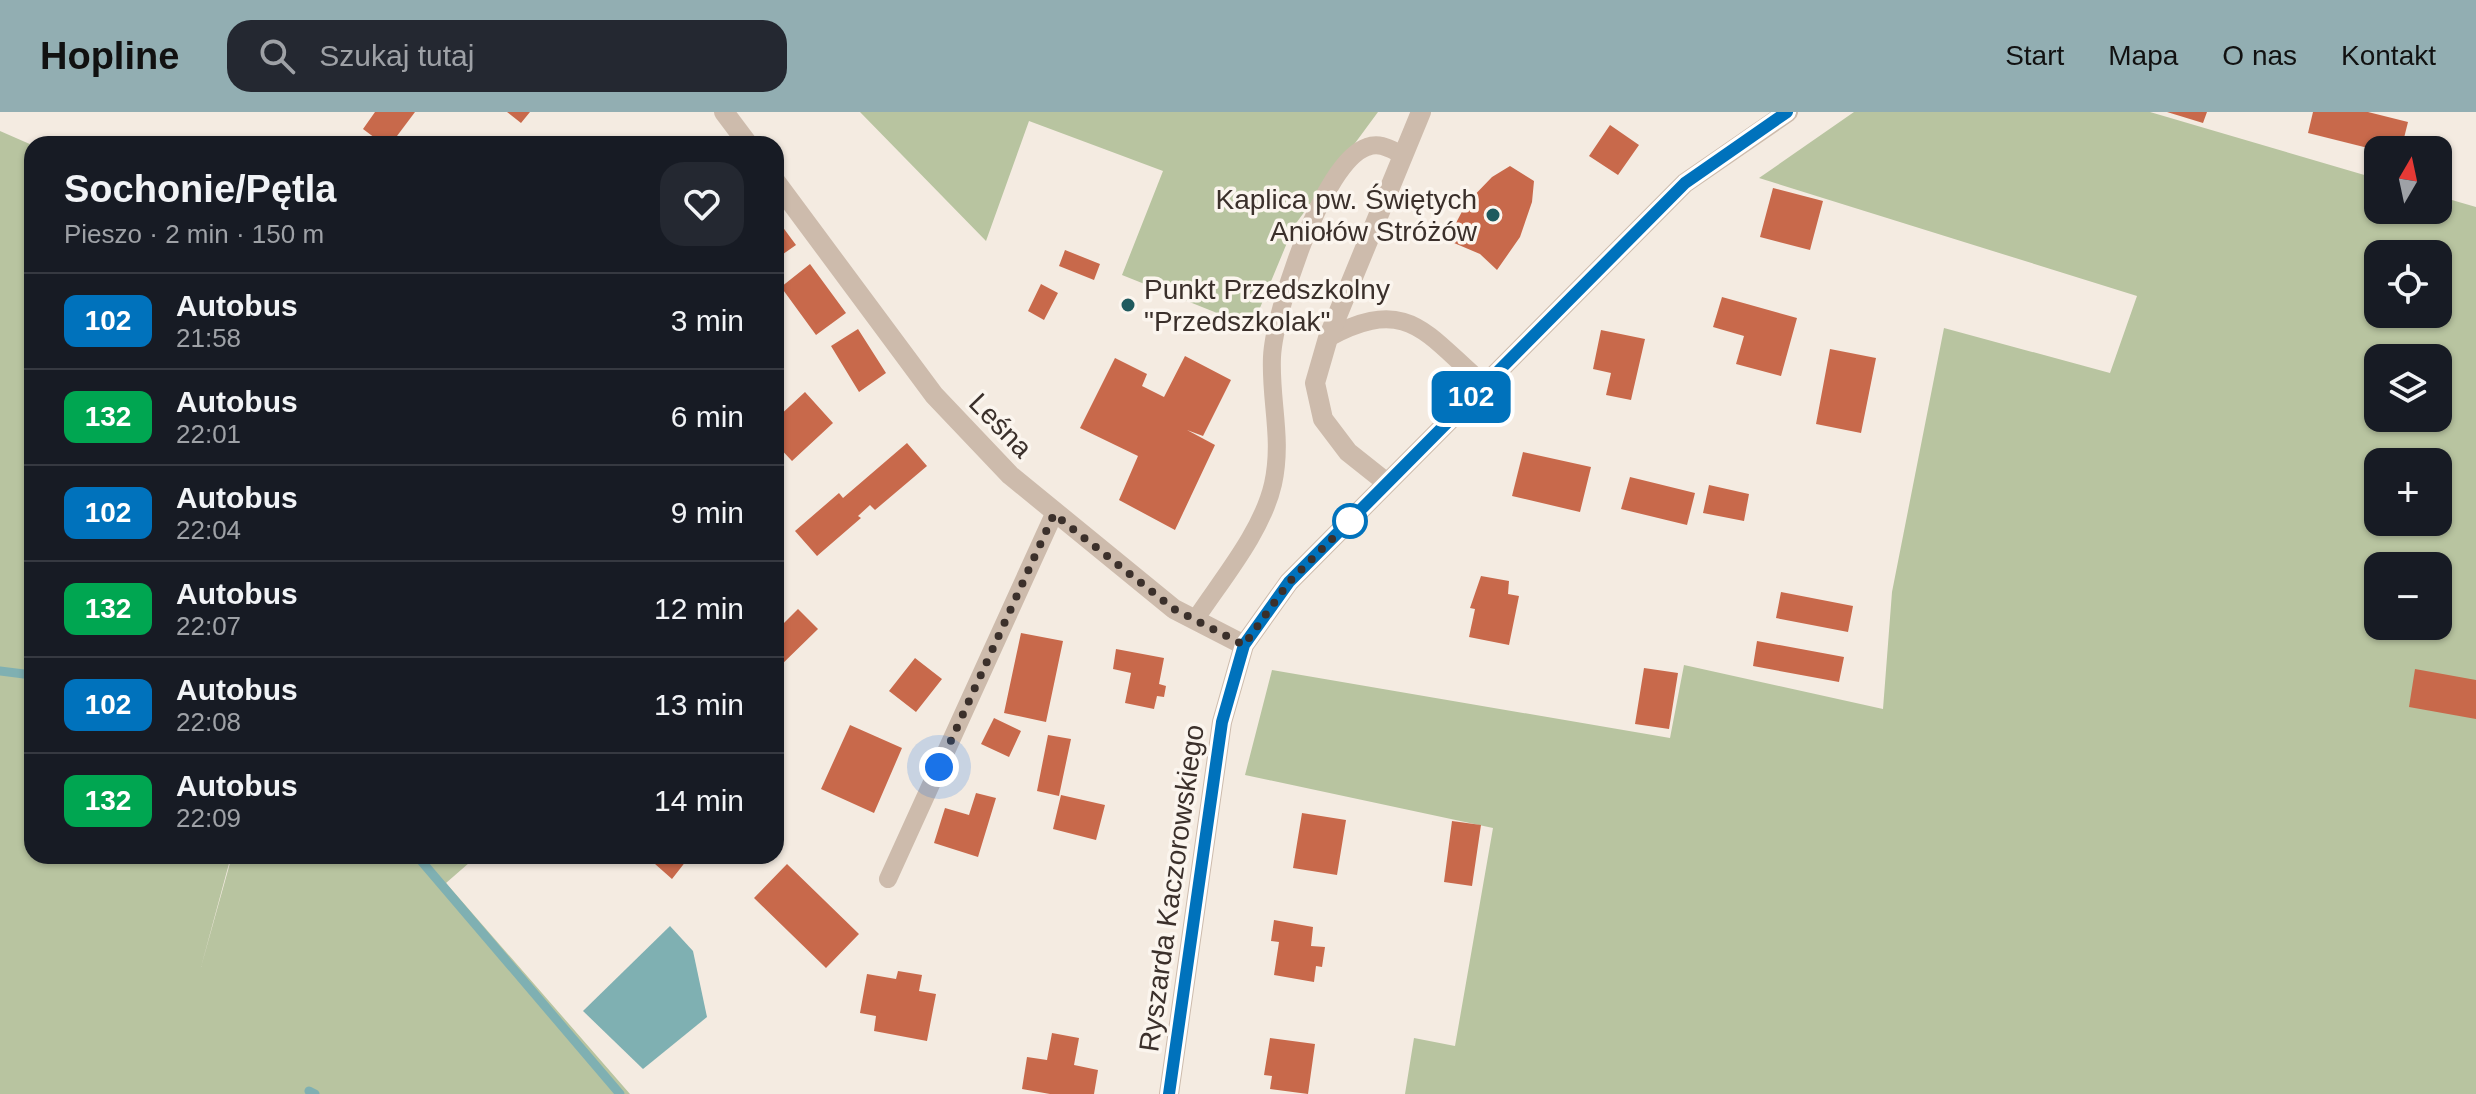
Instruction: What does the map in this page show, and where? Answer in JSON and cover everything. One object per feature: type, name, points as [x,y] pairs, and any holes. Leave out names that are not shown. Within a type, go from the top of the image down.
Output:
[{"type":"street","points":[[724,112],[742,136]]},
{"type":"street","points":[[1421,112],[1401,154],[1328,338],[1315,383],[1318,407],[1348,452],[1387,483],[1685,183],[1788,112]]},
{"type":"street","name":"Leśna","points":[[784,193],[934,395],[1010,475],[1174,609],[1244,645]]},
{"type":"street","name":"Ryszarda Kaczorowskiego","points":[[1169,1094],[1222,722],[1244,645],[1289,582],[1387,483]]},
{"type":"lane","points":[[1195,620],[1256,525],[1273,487],[1279,452],[1272,357],[1290,285],[1317,208],[1346,163],[1366,147],[1381,145],[1401,154]]},
{"type":"lane","points":[[1328,338],[1365,321],[1398,319],[1439,341],[1484,384]]},
{"type":"lane","points":[[888,879],[1054,514]]},
{"type":"green space","points":[[860,112],[1378,112],[1294,226],[1252,327],[1122,275],[1163,171],[1029,121],[986,241]]},
{"type":"green space","points":[[1854,112],[2150,112],[2364,175],[2364,224],[2452,224],[2452,200],[2476,207],[2476,1094],[1405,1094],[1414,1038],[1455,1046],[1493,828],[1245,775],[1272,670],[1670,738],[1684,665],[1883,709],[1892,592],[1944,328],[2110,373],[2137,296],[1759,178]]},
{"type":"green space","points":[[0,131],[24,142],[24,864],[229,864],[201,967],[230,864],[468,864],[446,883],[630,1094],[0,1094]]},
{"type":"water","points":[[670,926],[693,951],[707,1017],[643,1069],[583,1011]]},
{"type":"building","points":[[375,112],[415,112],[397,136],[372,136],[363,129]]},
{"type":"building","points":[[507,112],[530,112],[521,123]]},
{"type":"building","points":[[2167,112],[2207,112],[2203,123]]},
{"type":"building","points":[[2313,112],[2368,112],[2408,122],[2404,136],[2364,136],[2364,147],[2308,133]]},
{"type":"building","points":[[1610,125],[1639,145],[1618,175],[1589,156]]},
{"type":"building","name":"Kaplica pw. Świętych Aniołów Stróżów","points":[[1510,166],[1534,181],[1532,202],[1520,237],[1497,270],[1480,254],[1447,240],[1466,204],[1492,177]]},
{"type":"building","points":[[1773,188],[1823,201],[1810,250],[1760,237]]},
{"type":"building","points":[[784,229],[796,245],[784,253]]},
{"type":"building","points":[[1065,250],[1100,264],[1094,280],[1059,266]]},
{"type":"building","points":[[810,264],[846,313],[816,335],[784,291],[784,285]]},
{"type":"building","points":[[1041,284],[1058,293],[1044,320],[1028,311]]},
{"type":"building","points":[[1722,297],[1797,318],[1781,376],[1736,364],[1744,336],[1713,327]]},
{"type":"building","points":[[858,329],[886,373],[859,392],[831,346]]},
{"type":"building","points":[[1601,330],[1645,339],[1631,400],[1606,395],[1611,373],[1593,369]]},
{"type":"building","points":[[1830,349],[1876,358],[1861,433],[1816,424]]},
{"type":"building","points":[[1185,356],[1231,380],[1203,436],[1187,430],[1215,445],[1175,530],[1119,500],[1138,456],[1080,428],[1115,358],[1147,374],[1142,386],[1164,397]]},
{"type":"building","points":[[805,392],[833,423],[792,461],[784,452],[784,412]]},
{"type":"building","points":[[907,443],[927,466],[875,510],[870,505],[858,516],[861,518],[817,556],[795,531],[839,493],[843,498]]},
{"type":"building","points":[[1523,452],[1591,467],[1580,512],[1512,496]]},
{"type":"building","points":[[1630,477],[1695,493],[1687,525],[1621,509]]},
{"type":"building","points":[[1709,485],[1749,494],[1744,521],[1703,513]]},
{"type":"building","points":[[1481,576],[1509,581],[1508,594],[1519,596],[1509,645],[1469,637],[1475,609],[1470,608]]},
{"type":"building","points":[[1781,592],[1853,606],[1848,632],[1776,618]]},
{"type":"building","points":[[798,609],[818,629],[784,662],[784,623]]},
{"type":"building","points":[[1021,633],[1063,641],[1046,722],[1004,713]]},
{"type":"building","points":[[1757,641],[1844,657],[1839,682],[1753,666]]},
{"type":"building","points":[[1116,649],[1164,658],[1159,684],[1166,686],[1164,697],[1157,696],[1154,709],[1125,703],[1131,673],[1113,669]]},
{"type":"building","points":[[915,658],[942,679],[916,712],[889,691]]},
{"type":"building","points":[[1644,668],[1678,673],[1669,729],[1635,724]]},
{"type":"building","points":[[2415,669],[2476,680],[2476,719],[2409,707]]},
{"type":"building","points":[[994,718],[1021,731],[1009,757],[981,744]]},
{"type":"building","points":[[850,725],[902,748],[874,813],[821,789]]},
{"type":"building","points":[[1048,735],[1071,739],[1059,796],[1037,791]]},
{"type":"building","points":[[976,793],[996,798],[978,857],[934,843],[945,808],[969,815]]},
{"type":"building","points":[[1061,795],[1105,805],[1096,840],[1053,829]]},
{"type":"building","points":[[1302,813],[1346,820],[1337,875],[1293,868]]},
{"type":"building","points":[[1452,821],[1481,825],[1472,886],[1444,882]]},
{"type":"building","points":[[655,864],[684,864],[672,879]]},
{"type":"building","points":[[787,864],[859,934],[826,968],[754,898]]},
{"type":"building","points":[[1274,920],[1313,927],[1311,946],[1325,947],[1322,967],[1316,966],[1314,982],[1274,975],[1279,942],[1271,941]]},
{"type":"building","points":[[898,971],[922,975],[919,991],[936,994],[927,1041],[874,1031],[876,1016],[860,1013],[867,974],[896,979]]},
{"type":"building","points":[[1052,1033],[1079,1038],[1074,1065],[1098,1070],[1094,1094],[1050,1094],[1022,1089],[1027,1057],[1047,1060]]},
{"type":"building","points":[[1270,1038],[1315,1044],[1308,1094],[1270,1089],[1272,1076],[1264,1075]]},
{"type":"waterway","points":[[0,671],[24,674]]},
{"type":"waterway","points":[[424,864],[620,1094]]},
{"type":"waterway","points":[[309,1091],[315,1094]]},
{"type":"bus line","name":"102","points":[[1169,1094],[1222,722],[1244,645],[1289,582],[1685,183],[1787,112]]},
{"type":"place","name":"Kaplica pw. Świętych Aniołów Stróżów","points":[[1493,215]]},
{"type":"place","name":"Punkt Przedszkolny \"Przedszkolak\"","points":[[1128,305]]},
{"type":"route","points":[[939,767],[1054,514],[1174,609],[1244,645],[1289,582],[1350,521]]}]
